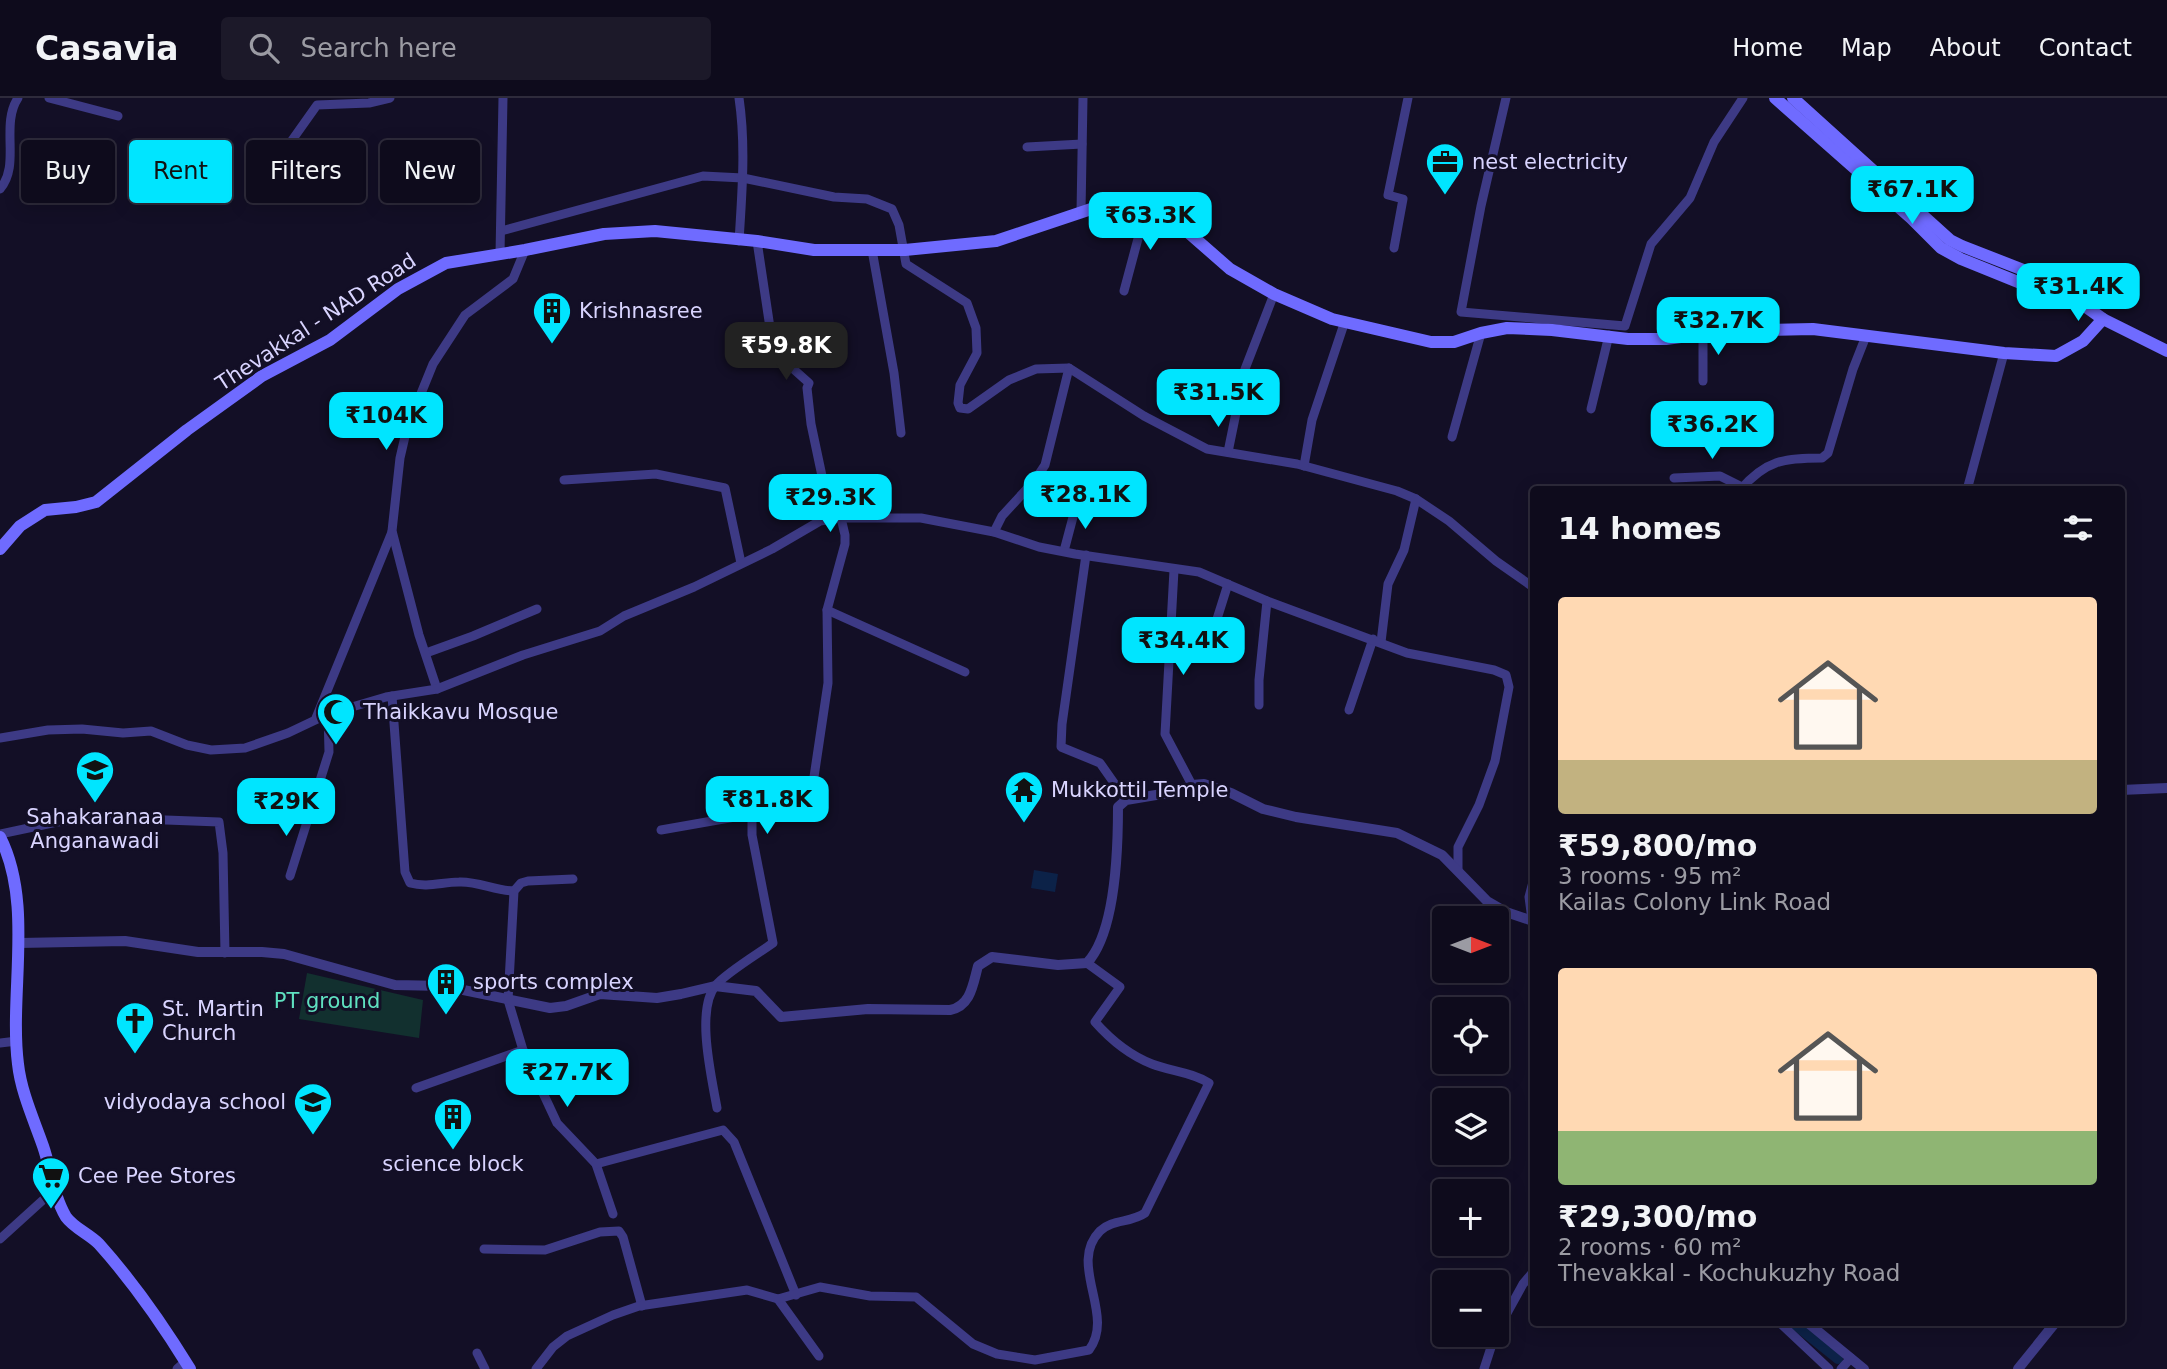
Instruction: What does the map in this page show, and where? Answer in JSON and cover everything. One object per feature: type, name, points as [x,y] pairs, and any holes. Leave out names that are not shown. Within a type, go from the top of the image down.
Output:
[{"type":"main road","points":[[1775,98],[1911,218],[1941,248],[1961,259],[2055,297],[2072,299]]},
{"type":"main road","points":[[1793,98],[1950,240],[2036,275],[2059,287],[2103,319],[2167,351]]},
{"type":"main road","name":"Thevakkal - NAD Road","points":[[0,549],[20,526],[45,510],[96,502],[187,430],[262,376],[330,340],[398,289],[446,263],[604,234],[655,231],[757,241],[814,250],[905,250],[996,241],[1107,204],[1158,206],[1181,223],[1230,270],[1275,294],[1332,319],[1431,342],[1454,342],[1507,328],[1608,335],[1628,339],[1667,339],[1703,333],[1813,329],[2004,353],[2056,356],[2083,341],[2103,319]]},
{"type":"main road","points":[[0,836],[7,851],[15,889],[19,943],[18,1066],[54,1190],[67,1219],[97,1242],[147,1302],[184,1367]]},
{"type":"street","points":[[0,190],[8,180],[5,140],[18,98]]},
{"type":"street","points":[[49,98],[118,116]]},
{"type":"street","points":[[292,140],[317,105],[369,103],[390,98]]},
{"type":"street","points":[[500,254],[503,98]]},
{"type":"street","points":[[739,98],[743,178],[739,241]]},
{"type":"street","points":[[1081,212],[1083,98]]},
{"type":"street","points":[[1394,248],[1403,199],[1388,195],[1408,98]]},
{"type":"street","points":[[1506,98],[1481,206],[1461,312],[1625,326],[1651,244],[1690,198],[1714,142],[1743,98]]},
{"type":"street","points":[[1027,147],[1082,144]]},
{"type":"street","points":[[501,231],[703,176],[743,178],[834,197],[867,199],[892,209],[900,225],[906,264],[967,303],[976,328],[976,353],[960,385],[960,408],[968,409],[1009,380],[1036,369],[1069,368],[1144,416],[1207,449],[1304,466],[1397,491],[1416,499],[1449,521],[1496,561],[1530,585]]},
{"type":"street","points":[[1124,291],[1147,205]]},
{"type":"street","points":[[661,830],[752,814],[760,808],[811,797],[828,683],[827,610],[845,544],[841,518],[821,476],[811,424],[809,383],[781,358],[772,341],[757,241]]},
{"type":"street","points":[[316,718],[392,531],[400,458],[407,428],[433,364],[465,315],[513,279],[525,250]]},
{"type":"street","points":[[872,250],[892,361],[901,433]]},
{"type":"street","points":[[1228,452],[1245,369],[1275,294]]},
{"type":"street","points":[[1304,466],[1312,420],[1345,321]]},
{"type":"street","points":[[1452,437],[1481,333]]},
{"type":"street","points":[[1703,333],[1703,381]]},
{"type":"street","points":[[1591,409],[1608,335]]},
{"type":"street","points":[[1743,486],[1756,473],[1773,463],[1792,458],[1822,458],[1828,453],[1853,369],[1866,336]]},
{"type":"street","points":[[1968,486],[2004,353]]},
{"type":"street","points":[[994,532],[1002,516],[1045,465],[1069,368]]},
{"type":"street","points":[[564,480],[656,474],[725,488],[741,563]]},
{"type":"street","points":[[1674,478],[1720,476],[1738,486]]},
{"type":"street","points":[[1349,710],[1377,641],[1388,584],[1404,550],[1416,499]]},
{"type":"street","points":[[1064,551],[1077,502]]},
{"type":"street","points":[[0,738],[48,730],[82,729],[123,733],[151,731],[187,745],[211,750],[244,748],[289,733],[328,714],[392,696],[437,689],[523,655],[600,631],[624,617],[772,549],[820,521],[841,518],[921,518],[994,532],[1039,547],[1199,572],[1267,601],[1407,653],[1494,670],[1506,675],[1509,687],[1495,761],[1479,805],[1458,847],[1458,870]]},
{"type":"street","points":[[392,531],[419,635],[437,689]]},
{"type":"street","points":[[1086,555],[1061,747],[1100,763],[1126,800]]},
{"type":"street","points":[[1174,570],[1165,733],[1192,785]]},
{"type":"street","points":[[1211,638],[1228,584]]},
{"type":"street","points":[[1259,705],[1267,601]]},
{"type":"street","points":[[426,653],[537,609]]},
{"type":"street","points":[[827,610],[965,672]]},
{"type":"street","points":[[392,696],[405,873],[410,883],[437,886],[460,881],[485,885],[500,891],[514,891]]},
{"type":"street","points":[[290,876],[329,752],[328,714]]},
{"type":"street","points":[[1087,963],[1096,951],[1116,877],[1118,807],[1126,800],[1168,793],[1192,785],[1204,784],[1263,809],[1296,817],[1396,833],[1442,855],[1487,901],[1506,912],[1530,919]]},
{"type":"street","points":[[2125,790],[2167,788]]},
{"type":"street","points":[[717,1108],[706,1049],[707,1006],[715,986],[773,943],[752,835],[752,814]]},
{"type":"street","points":[[0,836],[57,822],[113,818],[219,822],[223,853],[225,953]]},
{"type":"street","points":[[573,879],[528,881],[521,883],[514,891],[508,1000],[523,1049],[557,1123],[596,1164],[613,1214]]},
{"type":"street","points":[[19,943],[125,941],[157,947],[225,953],[284,954],[395,985],[444,986],[550,1008],[566,1006],[600,994],[657,998],[715,986],[756,991],[781,1017],[868,1009],[950,1010],[962,1006],[970,994],[978,966],[992,957],[1058,965],[1087,963],[1120,988],[1095,1022],[1107,1036],[1151,1064],[1209,1083],[1145,1213],[1136,1219],[1102,1228],[1095,1237],[1088,1262],[1097,1315],[1093,1345],[1089,1350],[1035,1364],[997,1354],[973,1344],[916,1297],[870,1296],[820,1287],[778,1299],[747,1290],[642,1306],[613,1315],[567,1336],[553,1347],[536,1369]]},
{"type":"street","points":[[0,1043],[17,1041]]},
{"type":"street","points":[[416,1088],[523,1049]]},
{"type":"street","points":[[596,1164],[723,1130],[734,1142],[796,1295]]},
{"type":"street","points":[[0,1239],[54,1190]]},
{"type":"street","points":[[484,1249],[545,1250],[600,1232],[619,1231],[642,1306]]},
{"type":"street","points":[[1509,1309],[1522,1284],[1530,1275]]},
{"type":"street","points":[[778,1299],[819,1356]]},
{"type":"street","points":[[1783,1326],[1829,1369]]},
{"type":"street","points":[[1812,1326],[1864,1369]]},
{"type":"street","points":[[2018,1369],[2053,1326]]},
{"type":"street","points":[[1484,1369],[1492,1347]]},
{"type":"street","points":[[478,1353],[485,1369]]},
{"type":"street","points":[[1841,1369],[1851,1358]]},
{"type":"green space","name":"PT ground","points":[[307,973],[423,1000],[419,1038],[299,1019]]},
{"type":"water","points":[[1034,870],[1058,874],[1055,892],[1031,888]]},
{"type":"waterway","points":[[1797,1326],[1838,1359]]},
{"type":"place","name":"nest electricity","points":[[1445,196]]},
{"type":"place","name":"Krishnasree","points":[[552,345]]},
{"type":"place","name":"Thaikkavu Mosque","points":[[336,746]]},
{"type":"place","name":"Sahakaranaa Anganawadi","points":[[95,804]]},
{"type":"place","name":"Mukkottil Temple","points":[[1024,824]]},
{"type":"place","name":"sports complex","points":[[446,1016]]},
{"type":"place","name":"St. Martin Church","points":[[135,1055]]},
{"type":"place","name":"vidyodaya school","points":[[313,1136]]},
{"type":"place","name":"science block","points":[[453,1151]]},
{"type":"place","name":"Cee Pee Stores","points":[[51,1210]]}]
